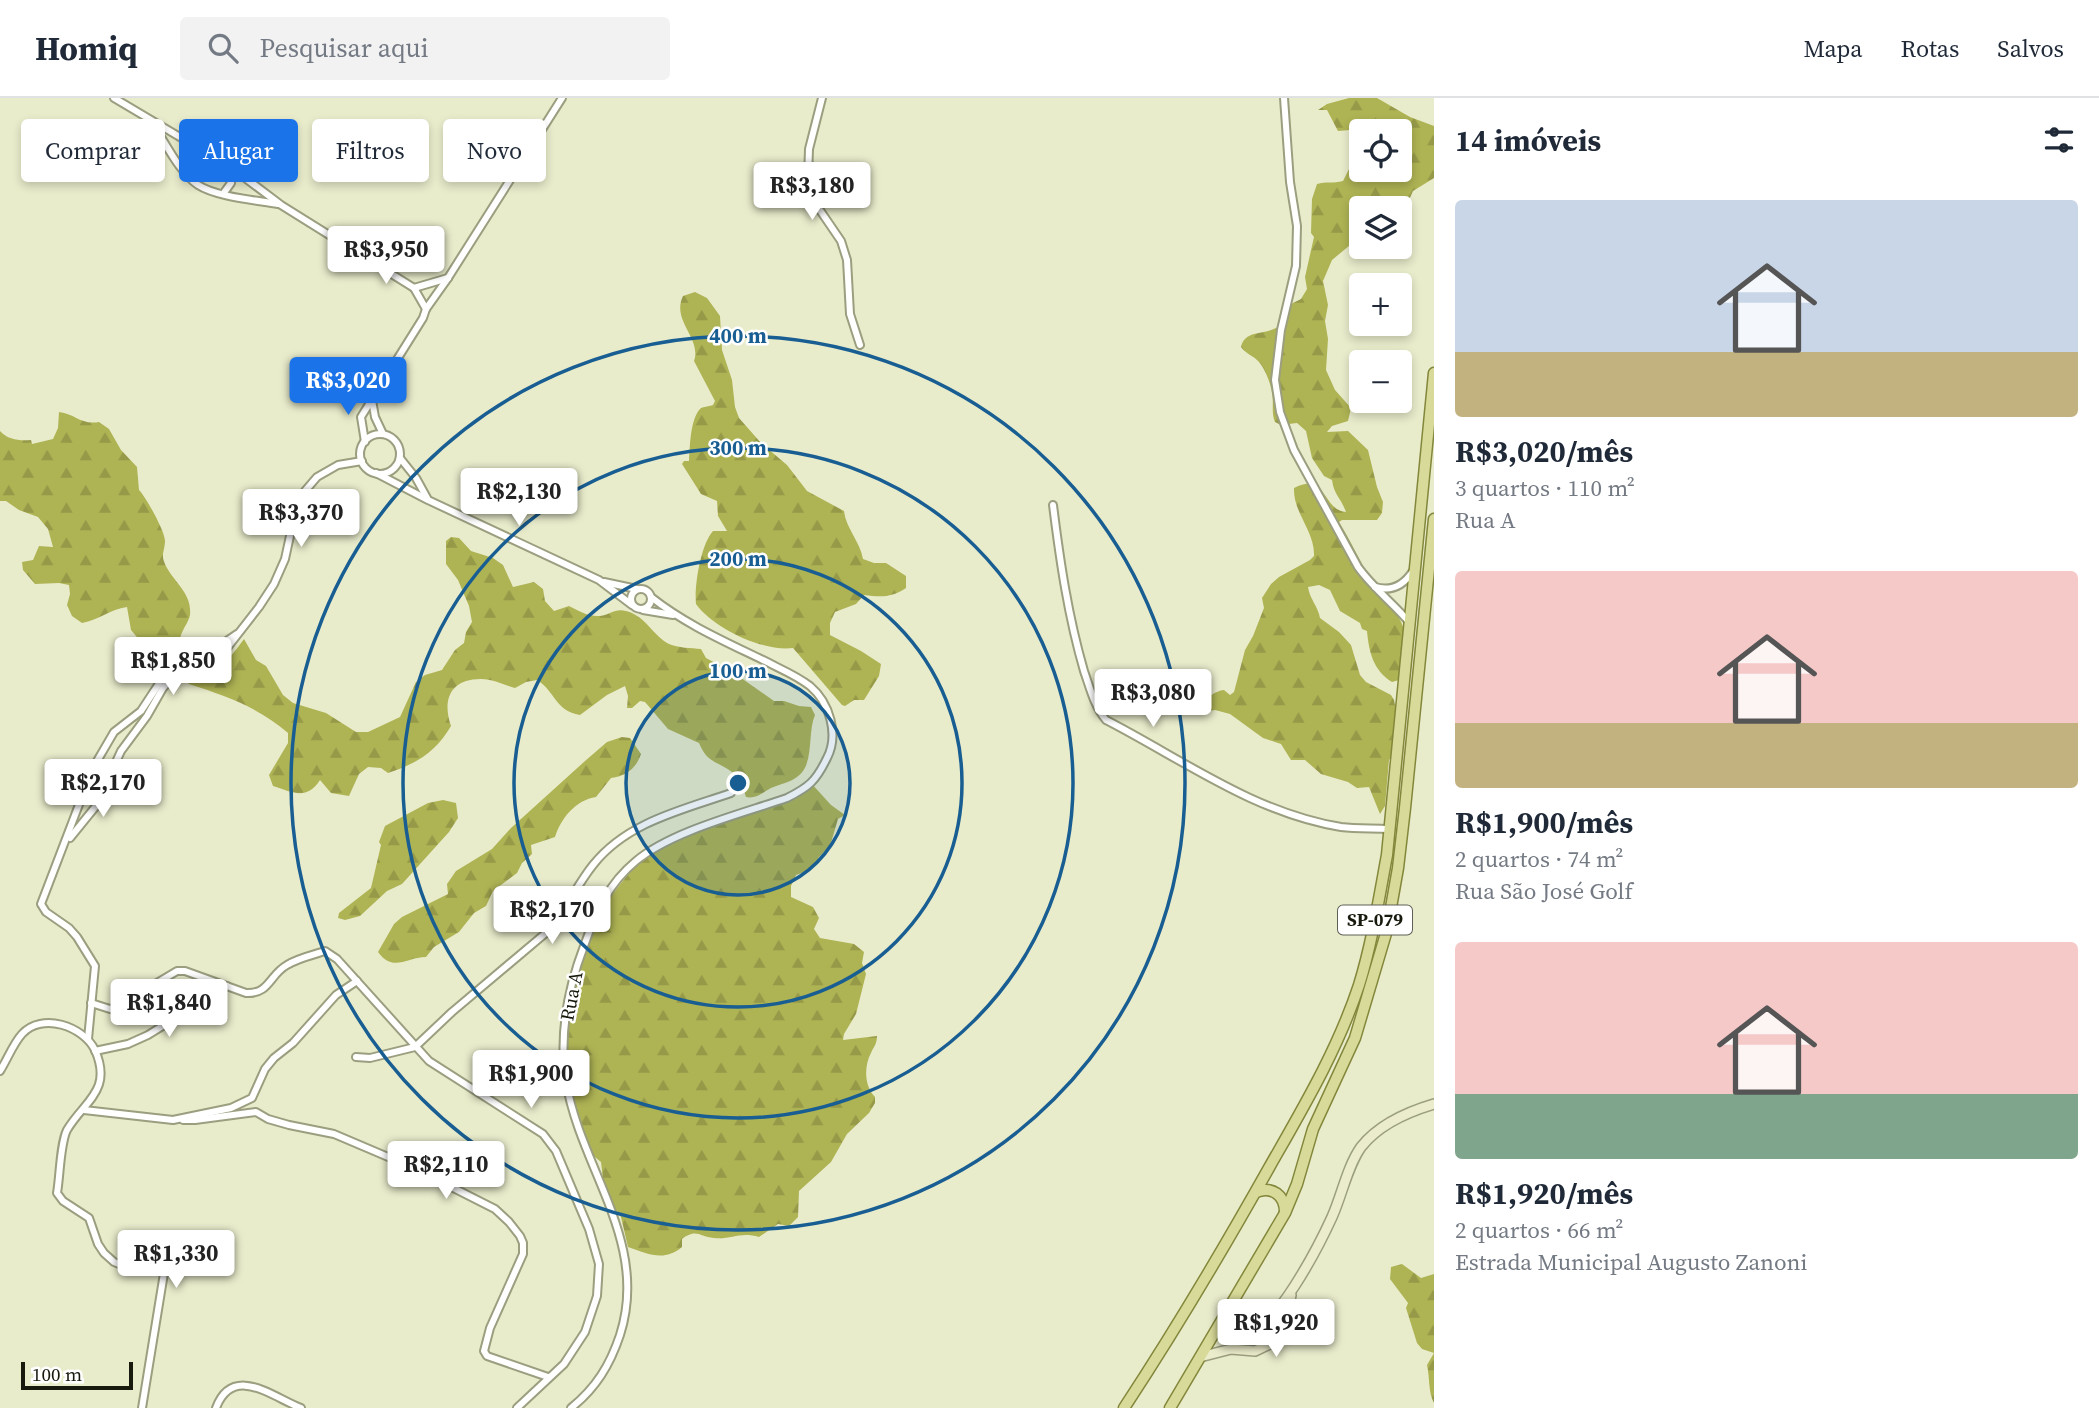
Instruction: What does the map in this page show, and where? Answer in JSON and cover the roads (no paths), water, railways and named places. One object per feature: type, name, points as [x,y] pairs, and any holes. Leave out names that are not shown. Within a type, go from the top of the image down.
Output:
[{"type":"main road","name":"SP-079","points":[[1125,1407],[1256,1192],[1302,1110],[1343,1028],[1359,983],[1375,922],[1390,829],[1434,373]]},
{"type":"main road","name":"SP-079","points":[[1170,1408],[1285,1213],[1314,1129],[1355,1038],[1387,930],[1398,868],[1429,592],[1434,519]]},
{"type":"main road","points":[[1256,1192],[1274,1192],[1283,1201],[1285,1213]]},
{"type":"street","points":[[114,98],[148,119]]},
{"type":"street","points":[[365,442],[361,417],[426,309],[562,98]]},
{"type":"street","points":[[822,98],[809,149],[808,178],[813,200],[841,241],[847,260],[850,314],[860,345]]},
{"type":"street","points":[[1283,98],[1290,182],[1297,226],[1296,266],[1281,330],[1275,380],[1280,412],[1294,450],[1358,567],[1409,623]]},
{"type":"street","points":[[165,143],[179,164]]},
{"type":"street","points":[[195,182],[210,192],[281,205]]},
{"type":"street","points":[[223,194],[231,182]]},
{"type":"street","points":[[251,182],[281,205],[414,288],[426,309]]},
{"type":"street","points":[[414,288],[448,278]]},
{"type":"street","points":[[372,400],[375,417],[383,434],[395,440],[400,458],[416,478],[428,500]]},
{"type":"street","points":[[383,434],[370,437],[362,447],[362,461],[365,466],[376,473],[382,473],[394,468],[400,458]]},
{"type":"street","points":[[66,842],[96,806],[121,751],[168,682],[202,671],[218,660],[229,649],[274,583],[285,559],[296,508],[305,491],[317,477],[338,465],[362,461]]},
{"type":"street","name":"Rua A","points":[[376,473],[599,580],[644,589],[675,616],[789,673],[811,687],[825,705],[833,728],[832,750],[816,780],[802,791],[787,799],[678,837],[637,860],[613,883],[598,907],[572,978],[563,1043],[566,1080],[575,1118],[618,1227],[625,1255],[627,1314],[608,1367],[587,1395],[571,1408]]},
{"type":"street","points":[[1053,505],[1065,598],[1091,694],[1098,711],[1106,720],[1254,800],[1342,827],[1390,829]]},
{"type":"street","points":[[1374,586],[1382,589],[1400,585],[1413,572],[1416,562]]},
{"type":"street","name":"Rua A","points":[[599,580],[632,605],[675,616]]},
{"type":"street","points":[[632,605],[631,598],[637,589]]},
{"type":"street","points":[[642,609],[648,607],[651,597]]},
{"type":"street","points":[[88,1039],[95,966],[77,937],[46,912],[41,904],[93,768],[114,732],[141,711],[164,676],[199,663],[237,634]]},
{"type":"street","points":[[93,768],[110,776]]},
{"type":"street","points":[[356,1057],[370,1058],[415,1047],[547,932],[558,920],[590,869],[613,844],[648,822],[731,793]]},
{"type":"street","points":[[91,1003],[115,1008],[177,971],[185,971],[246,993],[256,993],[263,990],[279,970],[289,963],[325,951],[337,959],[429,1061],[543,1134],[556,1151],[589,1229],[599,1264],[597,1296],[586,1332],[564,1364],[517,1408]]},
{"type":"street","points":[[183,1120],[232,1108],[251,1098],[265,1069],[274,1058],[293,1043],[337,995],[357,981]]},
{"type":"street","points":[[95,1051],[128,1044],[148,1035],[229,987]]},
{"type":"street","points":[[0,1071],[21,1034],[31,1027],[57,1024],[70,1027],[88,1039],[95,1051],[100,1084],[96,1094],[65,1136],[57,1194],[63,1202],[89,1218],[104,1253],[125,1268],[138,1266],[159,1256],[166,1261],[142,1408]]},
{"type":"street","points":[[251,1098],[256,1112]]},
{"type":"street","points":[[1228,1309],[1233,1329],[1248,1334],[1257,1331],[1291,1293],[1332,1217],[1360,1149],[1383,1126],[1422,1107],[1434,1098]]},
{"type":"street","points":[[1422,1107],[1434,1104]]},
{"type":"street","points":[[84,1110],[195,1121],[256,1112],[268,1119],[289,1125],[334,1134],[476,1198],[495,1209],[509,1222],[523,1242],[523,1254],[490,1328],[484,1351],[487,1356],[548,1377]]},
{"type":"street","points":[[1199,1357],[1231,1349],[1255,1351],[1274,1342],[1281,1335],[1289,1315],[1291,1293]]},
{"type":"street","points":[[216,1408],[232,1388],[244,1385],[256,1386],[301,1408]]}]
